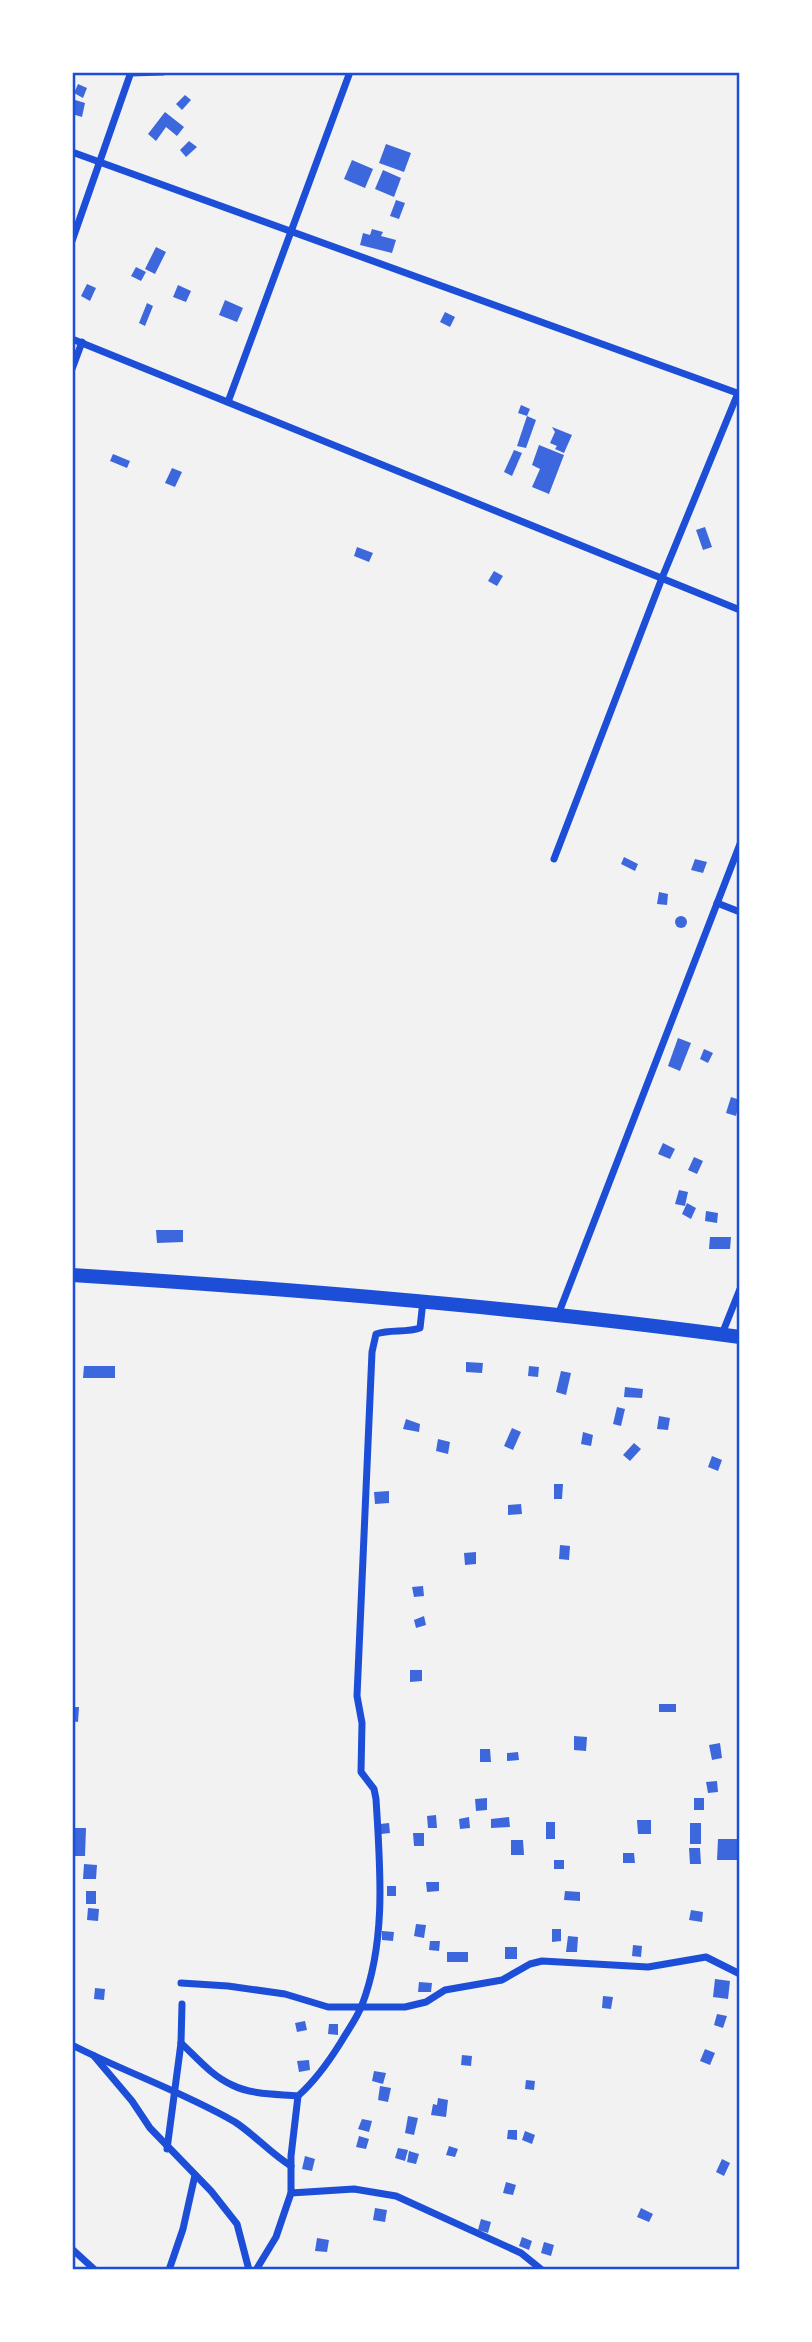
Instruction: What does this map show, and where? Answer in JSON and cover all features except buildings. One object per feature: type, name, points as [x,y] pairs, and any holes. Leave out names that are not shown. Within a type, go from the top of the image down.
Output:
[{"type":"main road","points":[[72,1275],[281,1288],[424,1301],[740,1337]]},
{"type":"street","points":[[72,241],[130,72],[163,72]]},
{"type":"street","points":[[228,402],[349,72]]},
{"type":"street","points":[[72,152],[739,394],[662,578],[554,859]]},
{"type":"street","points":[[72,339],[740,610]]},
{"type":"street","points":[[72,369],[82,342]]},
{"type":"street","points":[[558,1315],[740,844]]},
{"type":"street","points":[[717,903],[740,912]]},
{"type":"street","points":[[722,1334],[740,1289]]},
{"type":"street","points":[[256,2270],[276,2237],[291,2193],[298,2096],[314,2082],[361,2006],[375,1954],[379,1914],[376,1799],[373,1789],[361,1772],[362,1723],[357,1696],[372,1352],[376,1335],[389,1330],[420,1328],[424,1301]]},
{"type":"street","points":[[181,1983],[285,1994],[328,2007],[405,2007],[426,2002],[445,1990],[502,1980],[530,1964],[542,1961],[648,1967],[706,1957],[740,1974]]},
{"type":"street","points":[[167,2148],[181,2043],[182,2004]]},
{"type":"street","points":[[181,2043],[214,2074],[234,2086],[264,2094],[298,2096]]},
{"type":"street","points":[[72,2045],[211,2109],[250,2132],[272,2154],[291,2165]]},
{"type":"street","points":[[94,2056],[167,2148],[211,2191],[237,2224],[249,2270]]},
{"type":"street","points":[[169,2270],[183,2229],[195,2175]]},
{"type":"street","points":[[291,2193],[354,2189],[396,2196],[522,2253],[542,2270]]},
{"type":"street","points":[[72,2249],[95,2270]]}]
